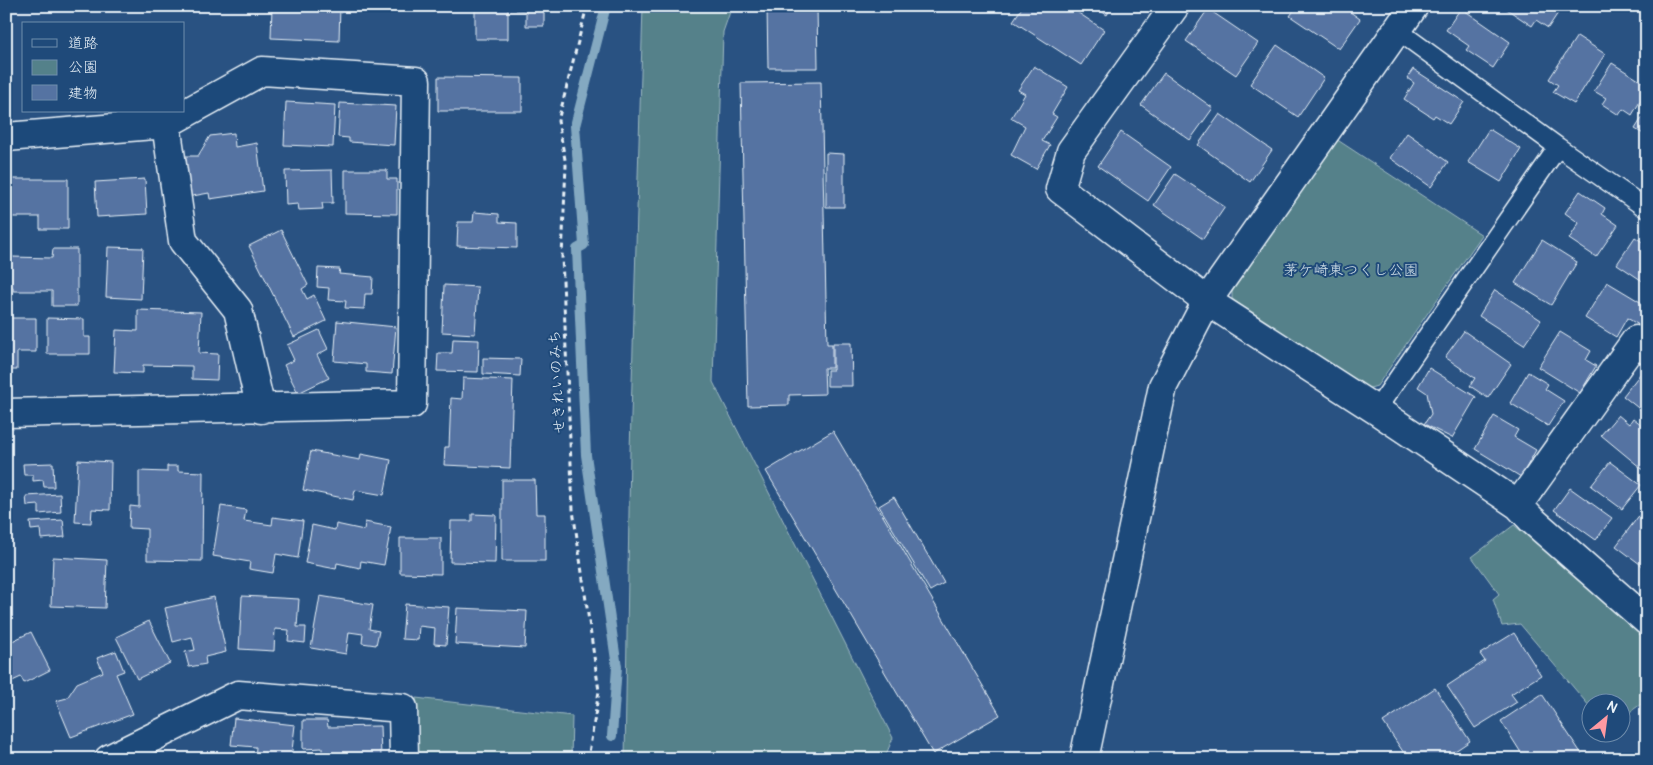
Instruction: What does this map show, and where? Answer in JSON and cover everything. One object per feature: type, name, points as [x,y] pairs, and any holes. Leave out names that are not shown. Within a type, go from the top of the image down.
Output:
[{"type":"street","points":[[1175,6],[1071,152],[1060,189],[1207,301],[1376,410],[1518,505],[1531,519],[1647,621]]},
{"type":"street","points":[[1084,759],[1163,386],[1207,301],[1414,6]]},
{"type":"street","points":[[6,137],[166,124],[262,71],[416,82],[412,404],[261,409],[6,413]]},
{"type":"street","points":[[166,124],[183,241],[238,310],[261,409]]},
{"type":"street","points":[[1518,505],[1636,340],[1647,349]]},
{"type":"street","points":[[109,759],[238,695],[403,708],[404,759]]},
{"type":"lane","points":[[1397,30],[1647,209]]},
{"type":"lane","points":[[1376,410],[1558,147]]},
{"type":"path","name":"せきれいのみち","points":[[587,6],[558,120],[566,164],[562,257],[573,510],[599,691],[588,759]]},
{"type":"green space","points":[[643,6],[732,6],[723,32],[713,382],[893,738],[884,759],[625,759],[630,451]]},
{"type":"green space","name":"茅ケ崎東つくし公園","points":[[1336,139],[1482,235],[1377,386],[1363,390],[1232,299],[1232,289]]},
{"type":"green space","points":[[1514,525],[1631,622],[1647,639],[1647,700],[1630,712],[1630,692],[1580,692],[1580,695],[1520,624],[1502,626],[1493,599],[1499,594],[1472,557]]},
{"type":"green space","points":[[416,698],[572,716],[571,759],[416,759]]},
{"type":"building","points":[[272,6],[340,6],[339,41],[271,38]]},
{"type":"building","points":[[475,6],[508,6],[508,39],[475,39]]},
{"type":"building","points":[[516,6],[548,6],[548,9],[544,10],[544,26],[526,26],[526,11],[516,10]]},
{"type":"building","points":[[767,6],[817,6],[818,68],[768,68]]},
{"type":"building","points":[[1023,6],[1068,6],[1104,30],[1081,65],[1013,21]]},
{"type":"building","points":[[1093,6],[1112,6],[1107,15]]},
{"type":"building","points":[[1297,6],[1342,6],[1360,19],[1339,49],[1290,16]]},
{"type":"building","points":[[1502,6],[1549,6],[1558,13],[1548,28],[1536,20],[1532,26]]},
{"type":"building","points":[[1461,8],[1510,42],[1493,68],[1466,50],[1469,46],[1446,30]]},
{"type":"building","points":[[1208,9],[1258,43],[1236,75],[1186,41]]},
{"type":"building","points":[[1577,36],[1605,54],[1574,104],[1553,92],[1558,85],[1549,79]]},
{"type":"building","points":[[1277,45],[1324,78],[1298,117],[1250,84]]},
{"type":"building","points":[[1612,63],[1647,85],[1647,90],[1632,115],[1623,109],[1619,115],[1602,104],[1606,98],[1594,91]]},
{"type":"building","points":[[1034,66],[1068,87],[1052,114],[1057,117],[1042,141],[1050,145],[1036,169],[1011,155],[1025,126],[1011,118],[1025,94],[1018,90]]},
{"type":"building","points":[[1413,69],[1464,102],[1449,124],[1435,115],[1433,118],[1404,99],[1414,83],[1407,78]]},
{"type":"building","points":[[1164,73],[1213,108],[1190,140],[1141,105]]},
{"type":"building","points":[[438,77],[522,78],[522,111],[438,111]]},
{"type":"building","points":[[821,82],[827,344],[832,344],[832,368],[824,368],[825,394],[789,395],[789,405],[748,406],[741,83]]},
{"type":"building","points":[[286,102],[335,105],[333,147],[284,145]]},
{"type":"building","points":[[340,103],[396,106],[394,145],[349,142],[349,138],[338,137]]},
{"type":"building","points":[[1647,110],[1647,136],[1635,129]]},
{"type":"building","points":[[1220,114],[1272,150],[1250,182],[1198,145]]},
{"type":"building","points":[[1489,129],[1521,149],[1501,182],[1468,162]]},
{"type":"building","points":[[1121,132],[1171,167],[1148,201],[1098,166]]},
{"type":"building","points":[[234,133],[235,147],[257,143],[263,191],[210,199],[209,193],[187,197],[183,156],[198,156],[210,136]]},
{"type":"building","points":[[1407,133],[1448,162],[1431,187],[1390,158]]},
{"type":"building","points":[[826,153],[844,154],[844,207],[826,207]]},
{"type":"building","points":[[332,170],[333,203],[322,203],[323,209],[299,210],[298,204],[286,205],[285,171]]},
{"type":"building","points":[[345,170],[387,170],[387,179],[397,179],[397,214],[345,213]]},
{"type":"building","points":[[1175,174],[1225,207],[1203,239],[1154,205]]},
{"type":"building","points":[[6,179],[68,179],[68,229],[40,229],[40,217],[6,217]]},
{"type":"building","points":[[145,179],[147,214],[97,217],[95,182]]},
{"type":"building","points":[[1580,191],[1605,208],[1602,214],[1618,225],[1596,257],[1569,239],[1579,223],[1565,213]]},
{"type":"building","points":[[474,212],[499,214],[499,222],[517,223],[517,248],[457,246],[458,222],[473,222]]},
{"type":"building","points":[[281,230],[308,285],[302,289],[307,299],[314,295],[326,321],[294,337],[249,246]]},
{"type":"building","points":[[1635,237],[1647,245],[1647,284],[1617,264]]},
{"type":"building","points":[[1542,240],[1577,262],[1551,305],[1515,283]]},
{"type":"building","points":[[108,247],[143,248],[141,299],[106,297]]},
{"type":"building","points":[[53,249],[77,249],[77,306],[52,306],[52,291],[13,291],[13,287],[6,287],[6,254],[12,254],[12,257],[52,258]]},
{"type":"building","points":[[318,268],[340,269],[339,274],[373,277],[372,294],[365,294],[364,309],[345,308],[346,301],[328,300],[329,288],[317,287]]},
{"type":"building","points":[[1607,282],[1647,306],[1647,323],[1644,328],[1627,318],[1616,337],[1585,318]]},
{"type":"building","points":[[444,285],[478,287],[475,334],[442,332]]},
{"type":"building","points":[[1495,290],[1541,320],[1524,345],[1479,316]]},
{"type":"building","points":[[138,310],[201,312],[199,353],[218,354],[217,380],[192,379],[192,366],[143,365],[143,373],[114,372],[116,330],[138,331]]},
{"type":"building","points":[[6,318],[36,318],[36,352],[17,352],[17,370],[6,370]]},
{"type":"building","points":[[47,318],[84,319],[84,337],[90,337],[90,354],[47,354]]},
{"type":"building","points":[[337,321],[396,327],[392,374],[366,372],[366,364],[334,361]]},
{"type":"building","points":[[319,330],[328,349],[317,355],[329,378],[298,393],[284,365],[294,360],[287,345]]},
{"type":"building","points":[[1464,331],[1511,364],[1488,398],[1470,386],[1475,378],[1445,357]]},
{"type":"building","points":[[1560,332],[1591,351],[1586,360],[1596,366],[1580,393],[1538,367]]},
{"type":"building","points":[[453,339],[479,340],[478,372],[437,371],[438,353],[452,353]]},
{"type":"building","points":[[833,343],[851,343],[852,386],[827,386],[827,370],[833,370]]},
{"type":"building","points":[[483,358],[521,359],[520,376],[483,374]]},
{"type":"building","points":[[1429,368],[1476,397],[1452,438],[1424,424],[1431,414],[1427,393],[1418,387]]},
{"type":"building","points":[[1528,372],[1548,384],[1545,389],[1564,401],[1548,426],[1510,403]]},
{"type":"building","points":[[1641,373],[1647,377],[1647,415],[1623,396]]},
{"type":"building","points":[[463,378],[513,380],[510,468],[444,465],[445,447],[449,447],[451,398],[462,399]]},
{"type":"building","points":[[1618,415],[1629,424],[1633,418],[1647,429],[1647,473],[1601,435]]},
{"type":"building","points":[[1494,416],[1518,430],[1514,437],[1536,450],[1521,477],[1475,449]]},
{"type":"building","points":[[833,431],[1000,715],[933,754],[766,471]]},
{"type":"building","points":[[311,451],[360,460],[361,454],[391,460],[384,495],[355,490],[353,500],[303,490]]},
{"type":"building","points":[[78,460],[111,462],[110,510],[92,509],[91,523],[75,522]]},
{"type":"building","points":[[1610,462],[1641,485],[1622,509],[1591,486]]},
{"type":"building","points":[[53,463],[54,487],[44,487],[43,480],[33,481],[33,475],[24,475],[23,464]]},
{"type":"building","points":[[167,466],[178,466],[178,471],[203,472],[202,561],[147,560],[147,529],[129,528],[130,506],[139,507],[139,471],[167,472]]},
{"type":"building","points":[[502,480],[535,480],[536,514],[545,514],[545,561],[502,561]]},
{"type":"building","points":[[1570,488],[1612,518],[1596,540],[1554,510]]},
{"type":"building","points":[[60,494],[61,512],[39,514],[39,505],[27,506],[26,496]]},
{"type":"building","points":[[894,497],[944,583],[930,591],[879,506]]},
{"type":"building","points":[[1647,505],[1647,563],[1644,567],[1616,546]]},
{"type":"building","points":[[221,506],[246,510],[244,521],[272,525],[273,517],[303,521],[298,558],[276,554],[273,573],[249,569],[250,562],[213,556]]},
{"type":"building","points":[[472,514],[496,515],[495,563],[450,562],[451,521],[472,521]]},
{"type":"building","points":[[63,520],[65,537],[41,539],[40,529],[31,530],[30,522]]},
{"type":"building","points":[[365,522],[391,527],[384,565],[361,561],[360,568],[337,563],[336,569],[305,563],[312,525],[335,530],[336,524],[364,530]]},
{"type":"building","points":[[400,538],[441,538],[441,574],[400,573]]},
{"type":"building","points":[[53,557],[107,560],[105,608],[51,606]]},
{"type":"building","points":[[242,596],[299,599],[297,627],[306,627],[305,643],[288,641],[289,630],[275,629],[274,651],[239,649]]},
{"type":"building","points":[[320,596],[373,605],[369,629],[379,631],[376,645],[362,643],[363,634],[349,632],[346,654],[311,648]]},
{"type":"building","points":[[214,597],[226,652],[205,657],[206,664],[189,667],[185,652],[195,650],[192,637],[173,642],[165,608]]},
{"type":"building","points":[[405,604],[449,607],[446,645],[434,644],[435,628],[419,626],[418,640],[402,639]]},
{"type":"building","points":[[457,608],[527,611],[525,648],[455,644]]},
{"type":"building","points":[[149,621],[170,663],[137,679],[116,637]]},
{"type":"building","points":[[31,632],[50,670],[24,683],[21,677],[6,684],[6,644]]},
{"type":"building","points":[[1514,633],[1541,675],[1511,694],[1517,702],[1475,728],[1447,686],[1485,661],[1480,654]]},
{"type":"building","points":[[116,651],[124,671],[116,674],[133,714],[71,737],[56,701],[67,698],[77,683],[103,672],[97,658]]},
{"type":"building","points":[[1435,688],[1470,741],[1443,759],[1408,759],[1383,722]]},
{"type":"building","points":[[1542,694],[1585,759],[1525,759],[1501,721]]},
{"type":"building","points":[[234,718],[295,725],[291,759],[255,759],[256,747],[231,745]]},
{"type":"building","points":[[303,720],[327,720],[328,727],[380,726],[381,757],[322,758],[322,748],[303,749]]},
{"type":"waterway","points":[[606,6],[575,126],[584,245],[577,249],[586,455],[617,667],[612,736]]}]
